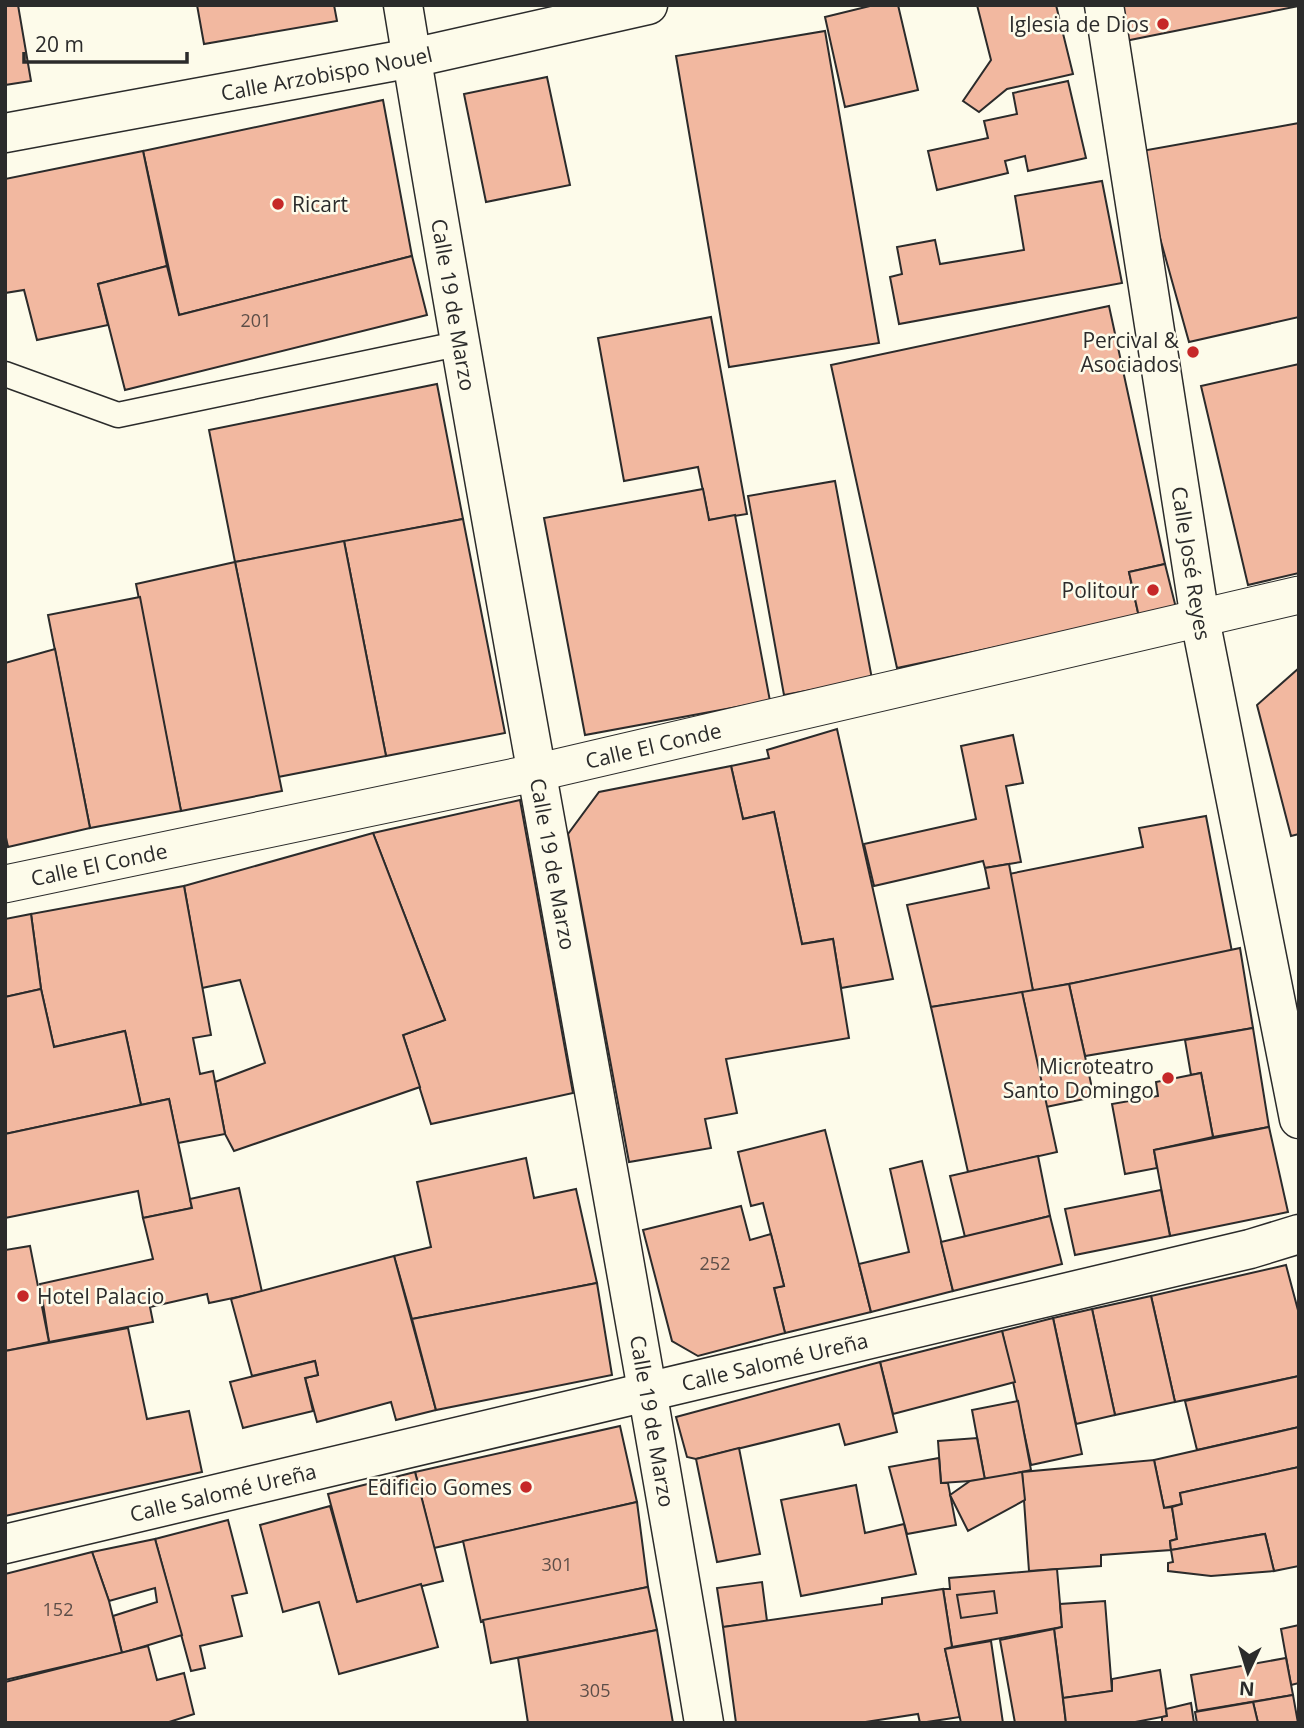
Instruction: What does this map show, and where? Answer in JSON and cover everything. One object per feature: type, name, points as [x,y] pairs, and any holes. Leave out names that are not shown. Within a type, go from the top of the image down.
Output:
[{"type":"street","name":"Calle 19 de Marzo","points":[[403,5],[649,1391],[705,1723]]},
{"type":"street","name":"Calle Arzobispo Nouel","points":[[5,133],[412,58],[648,5]]},
{"type":"street","name":"Calle José Reyes","points":[[1104,5],[1200,619],[1299,1119]]},
{"type":"street","name":"Calle El Conde","points":[[5,884],[539,772],[1299,595]]},
{"type":"street","name":"Calle Salomé Ureña","points":[[5,1544],[1250,1249],[1299,1234]]},
{"type":"lane","points":[[5,374],[118,415],[462,343]]},
{"type":"building","points":[[5,5],[18,5],[31,81],[5,85]]},
{"type":"building","points":[[197,5],[334,5],[337,21],[204,44]]},
{"type":"building","points":[[874,5],[898,5],[918,90],[845,107],[825,17]]},
{"type":"building","points":[[977,5],[1056,5],[1073,74],[1007,89],[979,112],[963,101],[991,60]]},
{"type":"building","name":"Iglesia de Dios","points":[[1113,5],[1299,5],[1299,6],[1120,42]]},
{"type":"building","points":[[825,31],[879,343],[729,367],[676,56]]},
{"type":"building","points":[[547,77],[570,185],[486,202],[464,94]]},
{"type":"building","points":[[1068,81],[1086,158],[1028,171],[1025,156],[1005,161],[1008,173],[937,190],[928,151],[988,138],[984,121],[1017,114],[1013,93]]},
{"type":"building","name":"Ricart","points":[[383,100],[412,256],[179,315],[143,151]]},
{"type":"building","points":[[1299,123],[1299,317],[1189,342],[1136,152]]},
{"type":"building","points":[[143,151],[167,266],[98,284],[108,325],[37,340],[24,290],[5,293],[5,179]]},
{"type":"building","points":[[1102,181],[1122,283],[899,324],[890,277],[902,274],[897,247],[935,240],[940,264],[1024,250],[1015,196]]},
{"type":"building","points":[[412,256],[427,315],[125,390],[98,284],[167,266],[179,315]]},
{"type":"building","points":[[1109,306],[1165,564],[1129,572],[1139,617],[897,668],[831,365]]},
{"type":"building","points":[[711,317],[747,514],[709,520],[698,467],[624,481],[598,338]]},
{"type":"building","points":[[1299,364],[1299,573],[1248,585],[1201,386]]},
{"type":"building","points":[[437,384],[463,519],[235,562],[209,430]]},
{"type":"building","points":[[835,481],[872,679],[784,695],[748,496]]},
{"type":"building","points":[[703,489],[709,520],[735,515],[770,701],[585,735],[544,518]]},
{"type":"building","points":[[463,519],[505,733],[386,756],[344,541]]},
{"type":"building","points":[[344,541],[386,756],[278,777],[235,562]]},
{"type":"building","points":[[235,562],[282,791],[181,811],[136,584]]},
{"type":"building","name":"Politour","points":[[1165,564],[1176,608],[1139,617],[1129,572]]},
{"type":"building","points":[[140,597],[181,811],[90,828],[48,615]]},
{"type":"building","points":[[55,649],[90,828],[8,847],[5,833],[5,663]]},
{"type":"building","points":[[1299,668],[1299,834],[1291,836],[1257,705]]},
{"type":"building","points":[[837,729],[893,979],[841,988],[833,939],[802,944],[774,812],[743,819],[731,766],[769,758],[767,750]]},
{"type":"building","points":[[1013,735],[1023,783],[1006,786],[1021,862],[985,868],[983,861],[874,886],[864,844],[976,819],[961,746]]},
{"type":"building","points":[[731,766],[743,819],[774,812],[802,944],[833,939],[849,1038],[726,1059],[737,1113],[705,1119],[711,1148],[629,1162],[568,834],[599,792]]},
{"type":"building","points":[[520,800],[573,1093],[431,1124],[403,1035],[445,1020],[373,833]]},
{"type":"building","points":[[1206,816],[1232,952],[1033,991],[1009,874],[1143,847],[1139,828]]},
{"type":"building","points":[[373,833],[445,1020],[403,1035],[420,1087],[234,1151],[225,1134],[215,1082],[265,1063],[240,980],[202,988],[184,886]]},
{"type":"building","points":[[1009,864],[1033,991],[931,1007],[907,905],[989,888],[985,868]]},
{"type":"building","points":[[184,886],[211,1035],[193,1038],[200,1074],[213,1071],[225,1134],[178,1143],[169,1099],[141,1105],[125,1031],[54,1047],[41,989],[31,914]]},
{"type":"building","points":[[31,914],[41,989],[5,997],[5,919]]},
{"type":"building","points":[[1240,948],[1253,1028],[1085,1056],[1069,984]]},
{"type":"building","points":[[1069,984],[1094,1097],[1046,1107],[1022,992]]},
{"type":"building","points":[[41,989],[54,1047],[125,1031],[141,1105],[5,1134],[5,997]]},
{"type":"building","points":[[1022,992],[1057,1152],[968,1172],[931,1007]]},
{"type":"building","points":[[1253,1028],[1269,1127],[1213,1137],[1201,1073],[1191,1075],[1185,1040]]},
{"type":"building","points":[[1201,1073],[1213,1137],[1154,1150],[1157,1168],[1125,1174],[1112,1104],[1158,1096],[1156,1082]]},
{"type":"building","points":[[169,1099],[192,1208],[143,1218],[138,1191],[5,1218],[5,1134]]},
{"type":"building","points":[[1269,1127],[1288,1212],[1170,1236],[1154,1150]]},
{"type":"building","points":[[825,1130],[871,1312],[785,1333],[774,1288],[784,1286],[763,1203],[751,1206],[738,1152]]},
{"type":"building","points":[[1038,1156],[1050,1216],[965,1237],[950,1176]]},
{"type":"building","points":[[526,1158],[534,1198],[576,1189],[597,1283],[412,1319],[394,1256],[431,1247],[417,1182]]},
{"type":"building","points":[[922,1161],[953,1291],[871,1312],[859,1264],[909,1252],[890,1169]]},
{"type":"building","points":[[239,1188],[262,1292],[209,1303],[207,1294],[150,1307],[153,1322],[49,1342],[40,1284],[153,1259],[143,1218],[192,1208],[190,1199]]},
{"type":"building","points":[[1161,1190],[1170,1236],[1075,1255],[1065,1209]]},
{"type":"building","points":[[741,1206],[750,1240],[771,1234],[784,1286],[774,1288],[785,1333],[698,1356],[672,1341],[643,1230]]},
{"type":"building","points":[[1050,1216],[1062,1264],[953,1291],[941,1242]]},
{"type":"building","name":"Hotel Palacio","points":[[30,1246],[49,1342],[5,1351],[5,1250]]},
{"type":"building","points":[[394,1256],[436,1410],[396,1420],[391,1402],[317,1422],[305,1378],[318,1375],[315,1361],[252,1376],[231,1299]]},
{"type":"building","points":[[1286,1265],[1299,1314],[1299,1376],[1175,1402],[1151,1296]]},
{"type":"building","points":[[597,1283],[612,1375],[436,1410],[412,1319]]},
{"type":"building","points":[[1151,1296],[1175,1402],[1115,1415],[1092,1309]]},
{"type":"building","points":[[1092,1309],[1115,1415],[1076,1424],[1053,1318]]},
{"type":"building","points":[[1053,1318],[1082,1454],[1031,1465],[1002,1331]]},
{"type":"building","points":[[128,1328],[147,1419],[189,1411],[202,1472],[5,1516],[5,1351]]},
{"type":"building","points":[[1002,1331],[1015,1382],[893,1414],[880,1362]]},
{"type":"building","points":[[315,1361],[318,1375],[305,1378],[313,1411],[243,1428],[230,1382]]},
{"type":"building","points":[[880,1362],[897,1432],[845,1445],[839,1424],[696,1459],[687,1457],[676,1417]]},
{"type":"building","points":[[1299,1376],[1299,1427],[1197,1450],[1185,1401]]},
{"type":"building","points":[[1018,1401],[1031,1470],[985,1480],[972,1410]]},
{"type":"building","name":"Edificio Gomes","points":[[620,1426],[637,1502],[434,1548],[415,1472]]},
{"type":"building","points":[[1299,1427],[1299,1467],[1180,1493],[1182,1504],[1164,1508],[1154,1460]]},
{"type":"building","points":[[977,1438],[985,1480],[941,1483],[938,1441]]},
{"type":"building","points":[[739,1448],[760,1554],[717,1562],[696,1459]]},
{"type":"building","points":[[939,1458],[941,1483],[948,1483],[956,1525],[907,1534],[889,1467]]},
{"type":"building","points":[[1154,1460],[1164,1508],[1172,1507],[1177,1539],[1170,1541],[1171,1550],[1101,1555],[1101,1566],[1029,1571],[1022,1472]]},
{"type":"building","points":[[1299,1467],[1299,1566],[1274,1571],[1265,1534],[1171,1550],[1170,1541],[1177,1539],[1172,1507],[1182,1504],[1180,1493]]},
{"type":"building","points":[[415,1472],[443,1581],[357,1602],[328,1494]]},
{"type":"building","points":[[1022,1472],[1025,1500],[968,1531],[950,1495],[970,1481]]},
{"type":"building","points":[[856,1485],[865,1533],[904,1524],[916,1574],[801,1596],[781,1500]]},
{"type":"building","points":[[637,1502],[648,1587],[481,1622],[463,1541]]},
{"type":"building","points":[[330,1506],[357,1602],[421,1584],[438,1647],[339,1674],[319,1602],[283,1612],[260,1525]]},
{"type":"building","points":[[228,1520],[247,1593],[232,1596],[242,1636],[200,1646],[205,1668],[191,1671],[155,1539]]},
{"type":"building","points":[[1265,1534],[1274,1571],[1211,1576],[1168,1571],[1168,1563],[1173,1562],[1171,1550]]},
{"type":"building","points":[[155,1539],[182,1635],[122,1653],[113,1616],[157,1602],[155,1588],[109,1601],[92,1552]]},
{"type":"building","points":[[92,1552],[109,1601],[122,1653],[5,1680],[5,1574]]},
{"type":"building","points":[[1057,1569],[1062,1627],[952,1647],[943,1589],[950,1589],[949,1578]]},
{"type":"building","points":[[762,1582],[767,1621],[723,1627],[717,1588]]},
{"type":"building","points":[[648,1587],[657,1630],[491,1663],[483,1620]]},
{"type":"building","points":[[943,1589],[952,1647],[945,1649],[960,1717],[920,1723],[918,1714],[859,1723],[736,1723],[723,1627],[882,1604],[882,1598]]},
{"type":"building","points":[[994,1591],[997,1613],[961,1618],[957,1595]]},
{"type":"building","points":[[1105,1601],[1112,1691],[1063,1698],[1054,1629],[1062,1627],[1060,1604]]},
{"type":"building","points":[[1299,1625],[1299,1683],[1291,1685],[1281,1629]]},
{"type":"building","points":[[1054,1629],[1066,1723],[1015,1723],[1000,1640]]},
{"type":"building","points":[[657,1630],[673,1723],[528,1723],[518,1658]]},
{"type":"building","points":[[991,1641],[1003,1723],[961,1723],[945,1649]]},
{"type":"building","points":[[148,1646],[157,1680],[184,1673],[194,1714],[166,1723],[6,1723],[5,1682]]},
{"type":"building","points":[[1286,1658],[1293,1695],[1197,1711],[1191,1675]]},
{"type":"building","points":[[1160,1670],[1167,1716],[1130,1723],[1066,1723],[1063,1698],[1112,1691],[1112,1679]]},
{"type":"building","points":[[1293,1695],[1298,1723],[1258,1723],[1253,1702]]},
{"type":"building","points":[[1253,1702],[1258,1723],[1197,1723],[1195,1712]]},
{"type":"building","points":[[1191,1703],[1194,1723],[1162,1723],[1162,1717],[1167,1716],[1166,1709]]},
{"type":"place","name":"Iglesia de Dios","points":[[1163,24]]},
{"type":"place","name":"Ricart","points":[[278,204]]},
{"type":"place","name":"Percival & Asociados","points":[[1193,352]]},
{"type":"place","name":"Politour","points":[[1153,590]]},
{"type":"place","name":"Microteatro Santo Domingo","points":[[1168,1078]]},
{"type":"place","name":"Hotel Palacio","points":[[23,1296]]},
{"type":"place","name":"Edificio Gomes","points":[[526,1487]]}]
